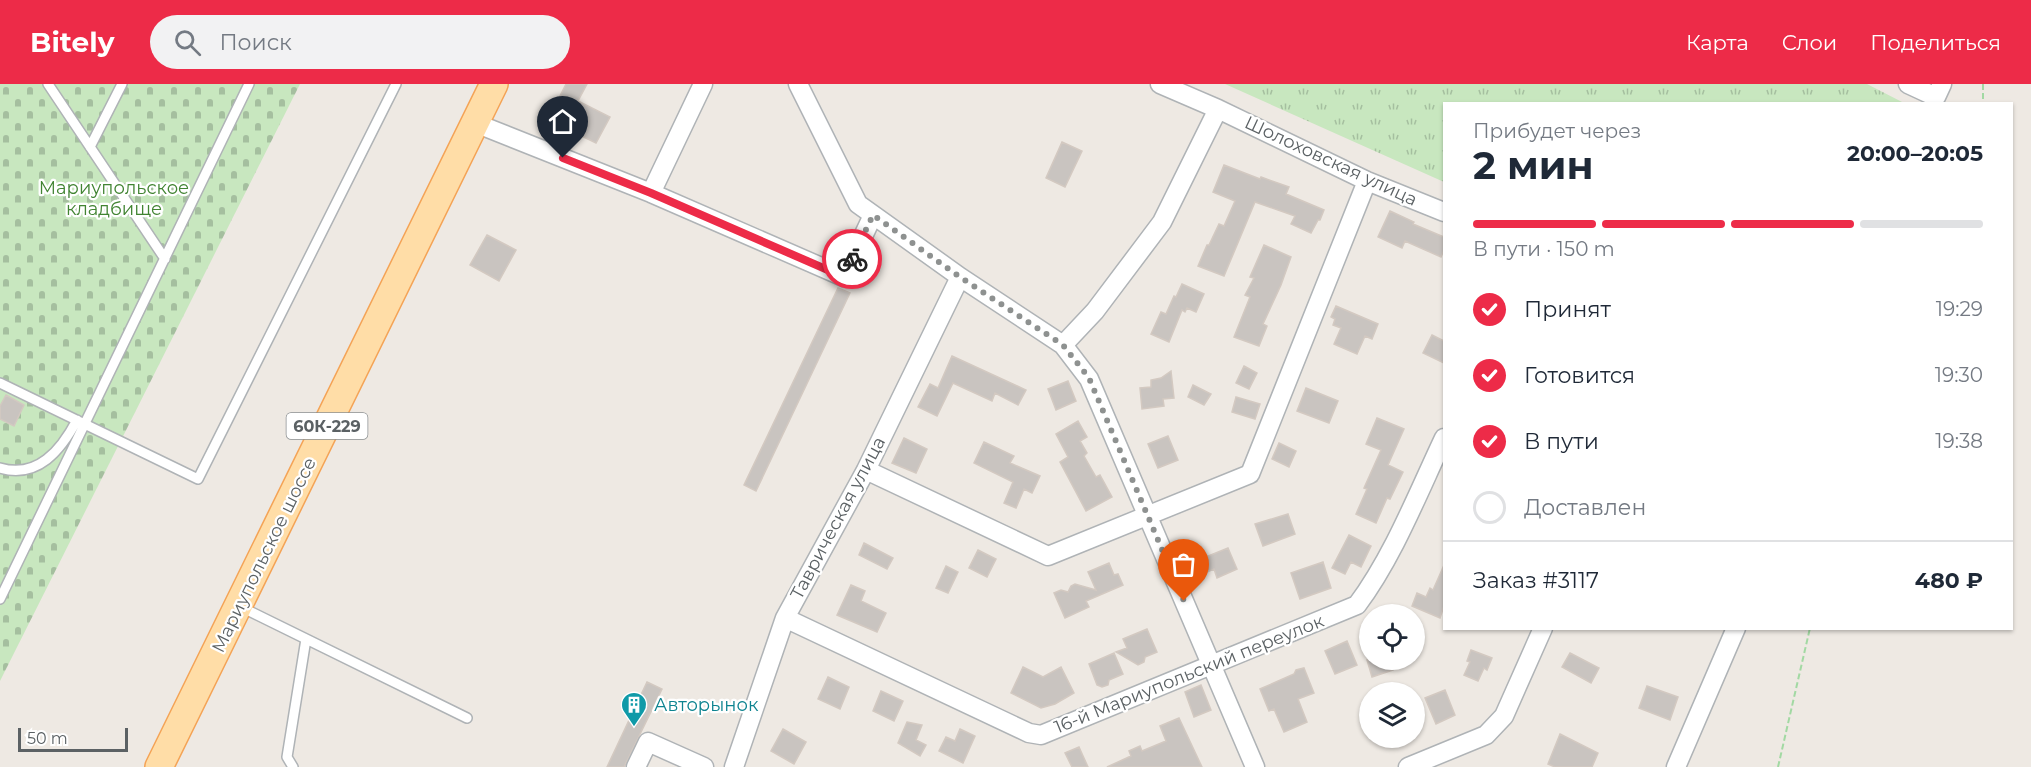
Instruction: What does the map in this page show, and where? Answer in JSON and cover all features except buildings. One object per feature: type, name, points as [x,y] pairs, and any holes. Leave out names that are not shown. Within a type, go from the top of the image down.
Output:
[{"type":"main road","name":"Мариупольское шоссе","points":[[159,767],[494,84]]},
{"type":"street","points":[[651,193],[703,84]]},
{"type":"street","points":[[798,84],[858,204],[960,277],[1063,345],[1089,378],[1255,767]]},
{"type":"street","name":"Шолоховская улица","points":[[1160,84],[1218,109],[1367,181],[1443,212]]},
{"type":"street","points":[[1908,84],[1939,91]]},
{"type":"street","points":[[1063,345],[1095,311],[1162,222],[1218,109]]},
{"type":"street","points":[[475,123],[651,193],[844,277],[873,215]]},
{"type":"street","points":[[866,470],[1048,556],[1250,474],[1367,181]]},
{"type":"street","name":"Таврическая улица","points":[[734,767],[785,618],[866,470],[960,277]]},
{"type":"street","name":"16-й Мариупольский переулок","points":[[785,618],[1029,733],[1041,735],[1357,605],[1371,587],[1385,561],[1443,440]]},
{"type":"street","points":[[1408,767],[1486,735],[1492,729],[1504,716],[1542,630]]},
{"type":"street","points":[[1676,767],[1735,630]]},
{"type":"street","points":[[636,767],[648,742],[704,767]]},
{"type":"lane","points":[[48,84],[165,259]]},
{"type":"lane","points":[[90,147],[122,84]]},
{"type":"lane","points":[[0,599],[81,422],[165,259],[249,84]]},
{"type":"lane","points":[[0,383],[198,479],[396,84]]},
{"type":"lane","points":[[0,468],[8,470],[31,468],[51,458],[81,422]]},
{"type":"lane","points":[[239,606],[467,718]]},
{"type":"lane","points":[[293,767],[287,757],[306,639]]},
{"type":"path","points":[[1983,84],[1983,102]]},
{"type":"path","points":[[1778,767],[1810,630]]},
{"type":"green space","name":"Мариупольское кладбище","points":[[0,84],[300,84],[0,681]]},
{"type":"green space","points":[[1225,84],[1867,84],[1902,102],[1443,102],[1443,182]]},
{"type":"way so far","points":[[852,259],[873,215],[960,277],[1063,345],[1089,378],[1184,601]]},
{"type":"place","name":"Авторынок","points":[[634,728]]},
{"type":"route","points":[[563,158],[651,193],[844,277],[852,259]]}]
